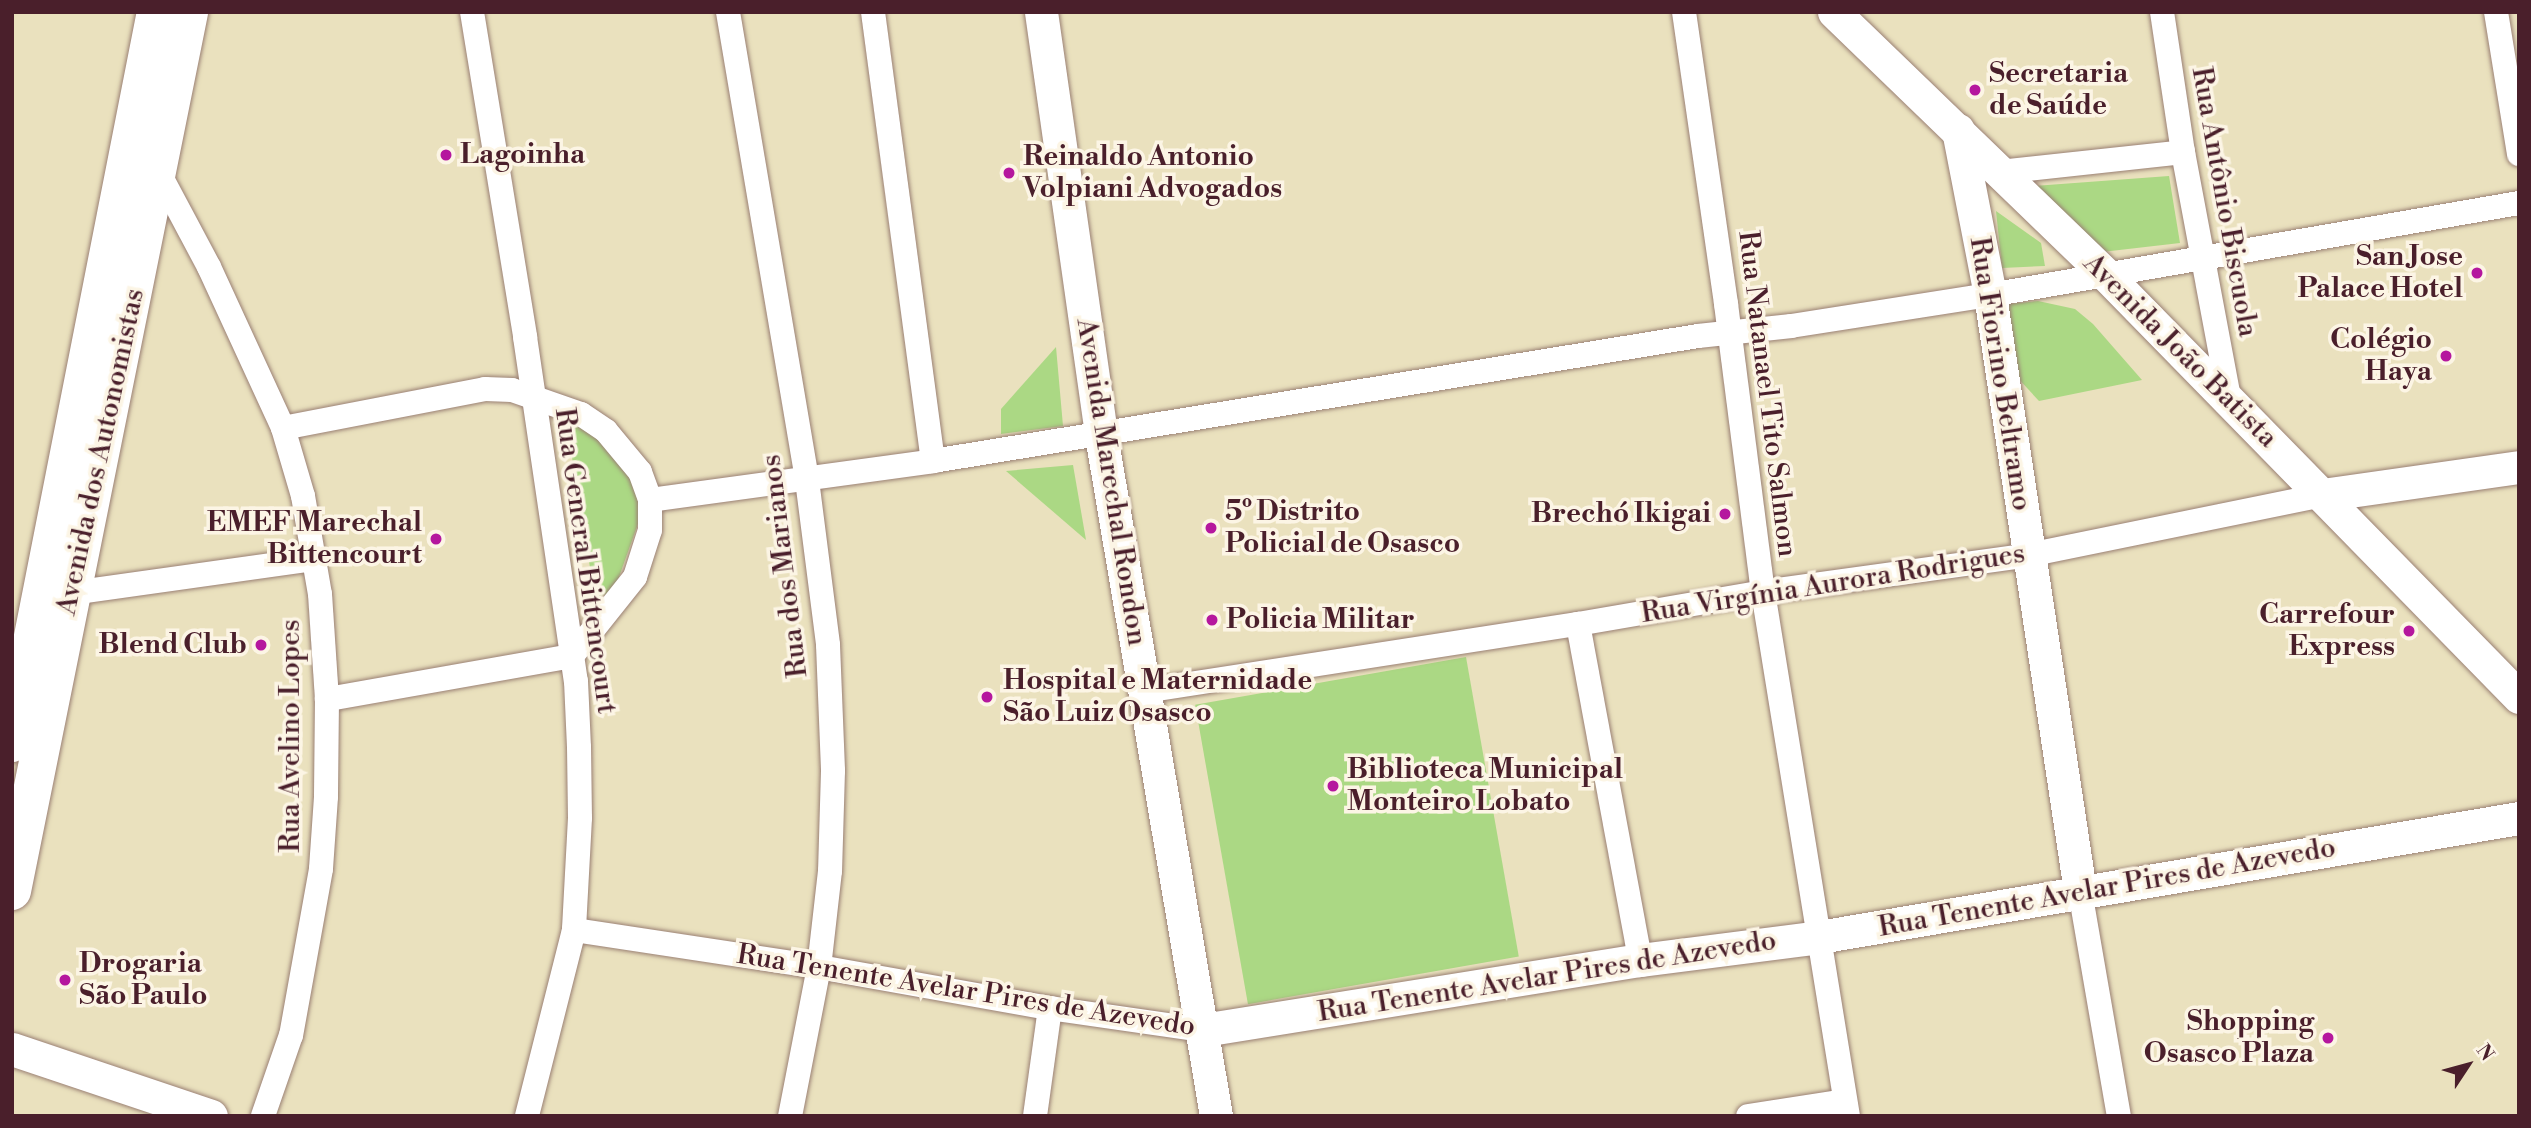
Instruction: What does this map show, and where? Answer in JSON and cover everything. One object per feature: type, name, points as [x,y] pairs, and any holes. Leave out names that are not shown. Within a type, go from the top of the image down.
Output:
[{"type":"main road","name":"Avenida dos Autonomistas","points":[[12,743],[17,700],[156,12]]},
{"type":"main road","name":"Avenida dos Autonomistas","points":[[12,891],[159,173],[189,12]]},
{"type":"street","name":"Rua General Bittencourt","points":[[472,12],[572,656],[580,760],[574,930],[527,1116]]},
{"type":"street","name":"Rua dos Marianos","points":[[727,12],[807,480],[828,645],[833,771],[830,871],[819,967],[790,1116]]},
{"type":"street","points":[[873,12],[933,461]]},
{"type":"street","name":"Avenida Marechal Rondon","points":[[1041,12],[1101,435],[1216,1116]]},
{"type":"street","name":"Rua Natanael Tito Salmon","points":[[1684,12],[1730,331],[1763,592],[1847,1108]]},
{"type":"street","name":"Avenida João Batista","points":[[1834,12],[2105,274],[2519,697]]},
{"type":"street","name":"Rua Antônio Biscuola","points":[[2162,12],[2183,152],[2230,401]]},
{"type":"street","points":[[2496,12],[2519,154]]},
{"type":"street","name":"Rua Fiorino Beltramo","points":[[1958,130],[1990,295],[2080,891],[2119,1116]]},
{"type":"street","points":[[2000,172],[2183,152]]},
{"type":"street","name":"Rua Avelino Lopes","points":[[159,173],[268,388],[303,496],[320,594],[327,699],[326,797],[319,880],[291,1035],[263,1116]]},
{"type":"street","points":[[650,500],[933,461],[1730,331],[1791,326],[1990,295],[2519,203]]},
{"type":"street","points":[[283,428],[485,389],[512,390],[581,414],[606,431],[640,472],[650,500],[650,530],[644,557],[635,577],[572,656],[327,699]]},
{"type":"street","name":"Rua Virgínia Aurora Rodrigues","points":[[1144,691],[1578,624],[1763,592],[2028,555],[2322,495],[2519,467]]},
{"type":"street","points":[[72,593],[314,559]]},
{"type":"street","points":[[1578,624],[1640,960]]},
{"type":"street","name":"Rua Tenente Avelar Pires de Azevedo","points":[[574,930],[819,967],[1050,1008],[1203,1030],[1640,960],[1819,937],[2519,818]]},
{"type":"street","points":[[1035,1116],[1050,1008]]},
{"type":"street","points":[[12,1049],[211,1116]]},
{"type":"street","points":[[1748,1116],[1847,1108]]},
{"type":"green space","points":[[2169,176],[2180,243],[2102,252],[2034,186]]},
{"type":"green space","points":[[1996,211],[2041,243],[2045,266],[2002,268]]},
{"type":"green space","points":[[2038,301],[2075,309],[2093,324],[2142,380],[2039,401],[2016,376],[2007,304]]},
{"type":"green space","points":[[1056,347],[1063,426],[1001,434],[1001,409]]},
{"type":"green space","points":[[566,421],[605,438],[625,457],[640,504],[640,518],[614,591],[595,598]]},
{"type":"green space","points":[[1073,465],[1086,540],[1006,471]]},
{"type":"green space","points":[[1466,657],[1519,956],[1248,1004],[1195,705]]},
{"type":"place","name":"Secretaria de Saúde","points":[[1975,90]]},
{"type":"place","name":"Lagoinha","points":[[446,155]]},
{"type":"place","name":"Reinaldo Antonio Volpiani Advogados","points":[[1009,173]]},
{"type":"place","name":"San Jose Palace Hotel","points":[[2477,273]]},
{"type":"place","name":"Colégio Haya","points":[[2446,356]]},
{"type":"place","name":"Brechó Ikigai","points":[[1725,514]]},
{"type":"place","name":"5º Distrito Policial de Osasco","points":[[1211,528]]},
{"type":"place","name":"EMEF Marechal Bittencourt","points":[[436,539]]},
{"type":"place","name":"Policia Militar","points":[[1212,620]]},
{"type":"place","name":"Carrefour Express","points":[[2409,631]]},
{"type":"place","name":"Blend Club","points":[[261,645]]},
{"type":"place","name":"Hospital e Maternidade São Luiz Osasco","points":[[987,697]]},
{"type":"place","name":"Biblioteca Municipal Monteiro Lobato","points":[[1333,786]]},
{"type":"place","name":"Drogaria São Paulo","points":[[65,980]]},
{"type":"place","name":"Shopping Osasco Plaza","points":[[2328,1038]]}]
